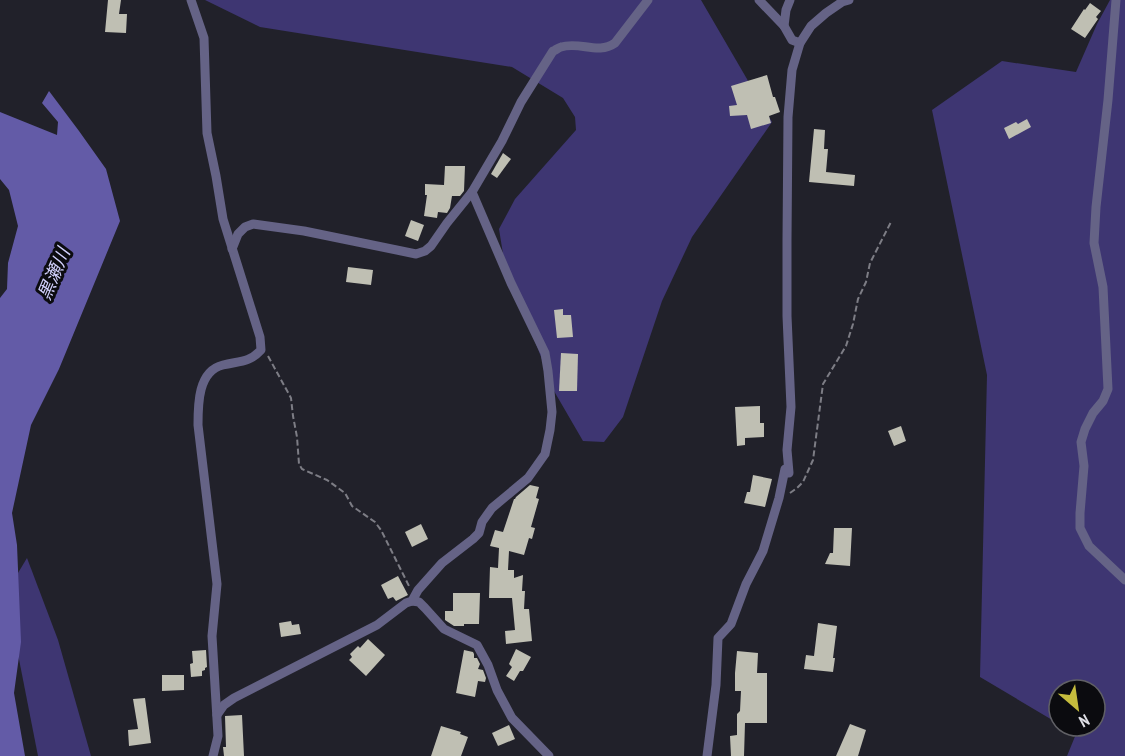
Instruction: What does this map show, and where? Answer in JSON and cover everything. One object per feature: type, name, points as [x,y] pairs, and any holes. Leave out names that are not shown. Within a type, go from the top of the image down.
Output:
[{"type":"street","points":[[191,0],[204,38],[207,134],[223,219],[260,337],[261,350],[244,362],[220,365],[208,372],[198,406],[198,425],[217,584],[212,636],[218,736],[213,756]]},
{"type":"street","points":[[232,249],[238,234],[245,227],[254,224],[304,231],[416,254],[425,251],[472,192],[502,141],[521,102],[553,51],[570,46],[608,48],[615,43],[648,0]]},
{"type":"street","points":[[759,0],[784,26],[792,39],[801,43]]},
{"type":"street","points":[[784,26],[790,0]]},
{"type":"street","points":[[707,756],[716,685],[718,638],[731,624],[746,584],[763,551],[785,469],[789,473],[787,450],[791,407],[787,316],[788,117],[792,70],[801,43],[811,26],[825,13],[849,0]]},
{"type":"street","points":[[1116,0],[1094,243],[1103,287],[1108,389],[1103,401],[1093,413],[1081,442],[1084,466],[1080,528],[1089,546],[1125,580]]},
{"type":"street","points":[[217,715],[224,705],[234,698],[377,625],[413,599],[442,563],[473,540],[492,508],[533,471],[545,454],[552,412],[545,353],[511,283],[472,192]]},
{"type":"street","points":[[413,599],[419,602],[444,629],[477,645],[512,718],[549,756]]},
{"type":"path","points":[[779,498],[803,482],[813,460],[823,384],[846,346],[870,263],[891,222]]},
{"type":"path","points":[[261,350],[270,358],[291,398],[299,464],[302,469],[336,486],[345,493],[352,506],[375,522],[381,530],[413,599]]},
{"type":"shaded area","points":[[205,0],[701,0],[772,122],[692,237],[662,301],[623,417],[604,442],[583,441],[554,391],[504,260],[499,229],[515,199],[576,130],[575,117],[563,98],[512,67],[260,27]]},
{"type":"shaded area","points":[[1110,0],[1125,0],[1125,756],[1067,756],[1074,738],[1107,738],[1107,678],[1047,678],[1047,717],[980,677],[987,375],[932,110],[1002,61],[1076,72]]},
{"type":"shaded area","points":[[27,558],[58,640],[91,756],[38,756],[6,593]]},
{"type":"water","name":"黒瀬川","points":[[49,91],[106,169],[120,221],[59,369],[31,425],[12,513],[17,545],[21,642],[14,693],[25,756],[0,756],[0,298],[7,289],[8,263],[18,226],[9,190],[0,179],[0,112],[57,135],[58,122],[42,103]]},
{"type":"building","points":[[108,0],[121,0],[119,14],[127,14],[126,33],[105,32]]},
{"type":"building","points":[[1090,3],[1101,11],[1085,38],[1071,29]]},
{"type":"building","points":[[767,75],[780,112],[769,116],[771,123],[751,129],[747,115],[730,116],[729,106],[737,105],[731,86]]},
{"type":"building","points":[[1027,119],[1031,127],[1009,139],[1004,128]]},
{"type":"building","points":[[814,129],[825,130],[824,149],[828,149],[826,172],[855,175],[854,186],[809,182]]},
{"type":"building","points":[[503,153],[511,159],[497,178],[491,174]]},
{"type":"building","points":[[445,166],[465,166],[464,191],[460,196],[452,196],[447,213],[438,212],[437,218],[424,216],[427,195],[425,195],[425,184],[444,185]]},
{"type":"building","points":[[411,220],[424,225],[418,241],[405,236]]},
{"type":"building","points":[[348,267],[373,270],[371,285],[346,282]]},
{"type":"building","points":[[563,309],[563,315],[571,315],[573,337],[557,338],[554,310]]},
{"type":"building","points":[[561,353],[578,354],[577,391],[559,391]]},
{"type":"building","points":[[760,406],[760,423],[764,423],[764,437],[745,438],[745,445],[737,446],[735,407]]},
{"type":"building","points":[[901,426],[906,441],[894,446],[888,431]]},
{"type":"building","points":[[753,475],[772,479],[765,507],[744,503],[747,492],[750,492]]},
{"type":"building","points":[[530,485],[539,487],[536,498],[539,499],[531,527],[535,528],[524,555],[509,551],[508,570],[514,570],[514,578],[523,575],[524,609],[529,609],[532,641],[506,644],[505,631],[515,630],[512,598],[489,598],[490,567],[498,568],[499,548],[490,546],[495,530],[503,532],[514,499]]},
{"type":"building","points":[[421,524],[428,539],[412,547],[405,532]]},
{"type":"building","points":[[834,528],[852,528],[850,566],[825,564],[830,553],[833,553]]},
{"type":"building","points":[[398,576],[408,595],[396,601],[393,597],[388,599],[381,585]]},
{"type":"building","points":[[453,593],[480,593],[479,624],[454,626],[445,620],[445,611],[453,611]]},
{"type":"building","points":[[291,621],[292,625],[299,624],[301,634],[281,637],[279,623]]},
{"type":"building","points":[[818,623],[837,626],[833,672],[804,669],[806,655],[814,656]]},
{"type":"building","points":[[368,639],[385,655],[366,676],[349,660],[352,657],[350,654]]},
{"type":"building","points":[[516,649],[531,657],[514,681],[506,676],[512,667],[509,664]]},
{"type":"building","points":[[206,650],[207,667],[202,671],[202,676],[191,677],[192,651]]},
{"type":"building","points":[[464,650],[473,652],[474,658],[477,658],[480,664],[478,669],[483,670],[486,678],[485,682],[478,681],[475,697],[456,693]]},
{"type":"building","points":[[737,651],[758,653],[757,673],[767,673],[767,723],[745,723],[744,756],[731,756],[730,736],[737,735],[737,714],[740,711],[741,691],[735,691]]},
{"type":"building","points":[[162,675],[184,675],[184,690],[162,691]]},
{"type":"building","points":[[145,698],[151,743],[129,746],[128,730],[138,729],[133,699]]},
{"type":"building","points":[[242,715],[244,756],[224,756],[225,716]]},
{"type":"building","points":[[850,724],[866,730],[858,756],[836,756]]},
{"type":"building","points":[[509,725],[515,739],[498,746],[492,733]]},
{"type":"building","points":[[441,726],[461,732],[460,734],[468,737],[461,756],[431,756]]}]
